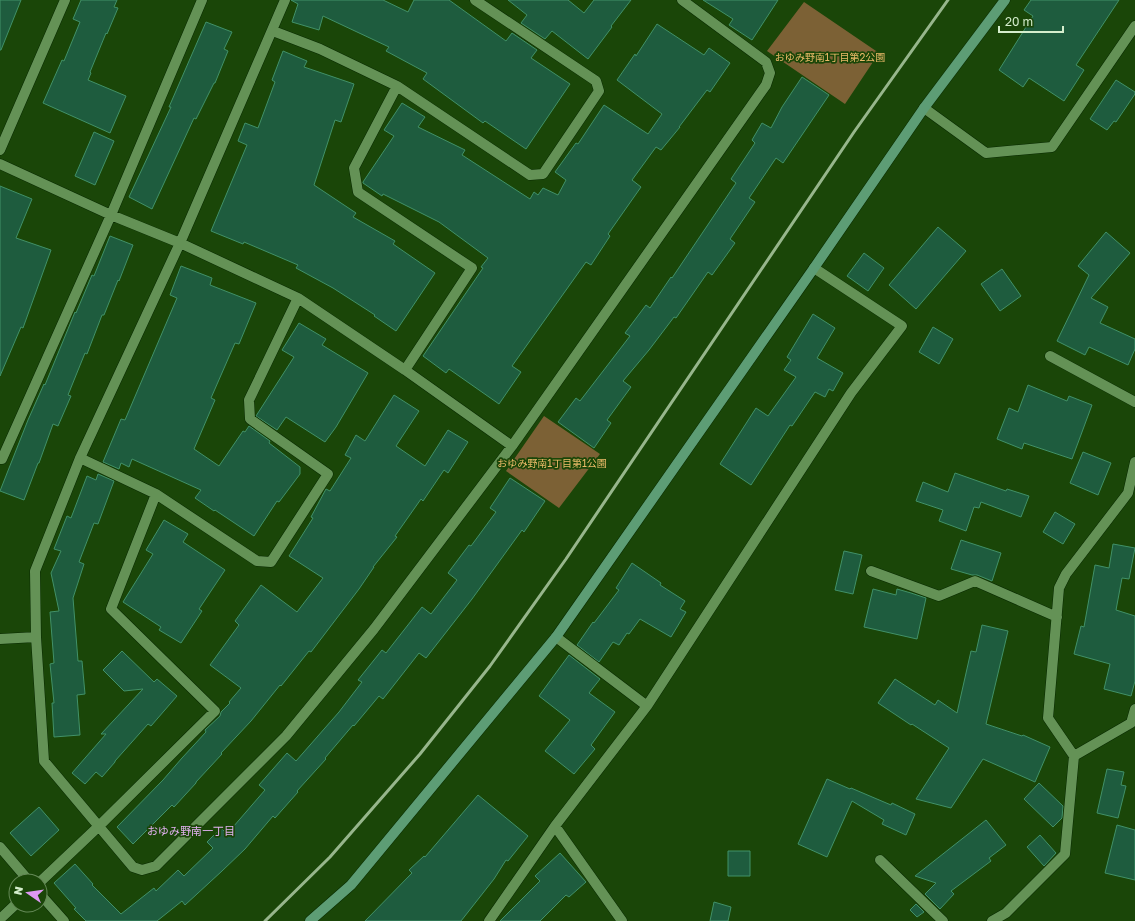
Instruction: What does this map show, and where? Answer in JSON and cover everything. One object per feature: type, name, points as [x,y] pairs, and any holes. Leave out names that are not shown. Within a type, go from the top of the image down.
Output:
[{"type":"street","points":[[0,150],[65,0]]},
{"type":"street","points":[[0,459],[2,459],[111,215],[202,0]]},
{"type":"street","points":[[285,0],[180,243],[80,458],[35,571],[36,637],[44,761],[133,867],[142,870],[156,866],[286,736],[374,628],[512,446],[766,85],[770,73],[766,62],[682,0]]},
{"type":"street","points":[[272,31],[320,49],[397,86],[530,175],[543,174],[599,91],[596,81],[476,0]]},
{"type":"street","points":[[310,921],[351,885],[556,637],[924,108],[1005,0]]},
{"type":"street","points":[[924,108],[986,153],[1052,147],[1135,26]]},
{"type":"street","points":[[397,86],[354,168],[358,192],[472,268],[404,370]]},
{"type":"street","points":[[0,164],[111,215],[180,243],[298,298],[512,446]]},
{"type":"street","points":[[489,921],[555,826],[647,706],[851,393],[902,326],[814,268]]},
{"type":"street","points":[[80,458],[156,494],[257,561],[271,562],[328,474],[250,420],[248,400],[298,298]]},
{"type":"street","points":[[1050,356],[1135,402]]},
{"type":"street","points":[[992,921],[1006,913],[1065,854],[1074,756],[1048,718],[1060,588],[1066,574],[1128,493],[1135,462]]},
{"type":"street","points":[[48,874],[215,711],[111,609],[156,494]]},
{"type":"street","points":[[871,570],[939,596],[975,581],[1057,617]]},
{"type":"street","points":[[0,639],[36,637]]},
{"type":"street","points":[[556,637],[647,706]]},
{"type":"street","points":[[1074,756],[1130,723],[1135,709]]},
{"type":"street","points":[[555,826],[622,921]]},
{"type":"street","points":[[0,847],[22,873]]},
{"type":"street","points":[[880,860],[943,921]]},
{"type":"street","points":[[48,903],[64,921]]},
{"type":"street","points":[[0,919],[8,912]]},
{"type":"green space","name":"おゆみ野南1丁目第2公園","points":[[804,2],[879,53],[845,104],[767,51]]},
{"type":"green space","name":"おゆみ野南1丁目第1公園","points":[[544,416],[600,454],[559,508],[506,471]]},
{"type":"building","points":[[0,0],[21,0],[1,50],[0,50]]},
{"type":"building","points":[[81,0],[117,0],[114,7],[118,8],[107,34],[106,33],[88,80],[126,96],[110,133],[43,103],[62,60],[64,61],[80,22],[73,19]]},
{"type":"building","points":[[291,0],[383,0],[408,12],[414,0],[449,0],[506,41],[512,33],[537,50],[531,58],[570,84],[526,149],[485,121],[483,123],[423,79],[427,73],[386,51],[389,47],[323,16],[319,30],[292,22],[298,4]]},
{"type":"building","points":[[508,0],[568,0],[584,13],[594,0],[631,0],[588,59],[552,31],[545,39],[521,23],[527,15]]},
{"type":"building","points":[[703,0],[778,0],[752,40],[729,25],[733,19]]},
{"type":"building","points":[[1031,0],[1119,0],[1076,65],[1084,70],[1064,101],[1029,78],[1023,87],[999,70],[1033,16],[1024,10]]},
{"type":"building","points":[[206,22],[232,32],[224,49],[228,51],[215,83],[196,119],[194,118],[152,209],[129,197],[171,107],[169,107]]},
{"type":"building","points":[[657,24],[704,55],[709,48],[730,63],[710,92],[707,90],[661,150],[656,147],[632,180],[641,187],[608,234],[610,236],[591,265],[586,262],[512,366],[521,372],[499,404],[449,369],[446,373],[423,356],[483,268],[481,267],[488,258],[439,222],[383,194],[382,196],[363,183],[394,136],[384,130],[402,103],[425,117],[418,127],[465,150],[462,155],[530,199],[534,192],[538,195],[543,188],[558,195],[566,180],[555,172],[576,143],[578,144],[604,105],[648,134],[662,114],[617,80],[635,54],[636,56]]},
{"type":"building","points":[[283,51],[307,61],[304,67],[354,84],[341,122],[335,120],[314,185],[356,213],[353,217],[395,241],[393,244],[435,273],[396,331],[374,316],[375,315],[333,288],[296,268],[298,265],[244,242],[243,244],[211,231],[247,145],[238,141],[245,123],[258,128],[275,82],[272,80]]},
{"type":"building","points":[[802,77],[829,95],[783,163],[776,158],[749,198],[755,202],[730,239],[735,243],[712,275],[708,272],[676,318],[674,317],[623,381],[631,387],[607,420],[611,423],[594,448],[558,422],[576,398],[580,401],[630,336],[625,333],[646,305],[650,308],[671,277],[672,278],[736,183],[731,179],[755,143],[752,140],[762,123],[771,128],[782,107]]},
{"type":"building","points":[[1116,80],[1135,92],[1135,94],[1116,122],[1114,121],[1107,130],[1090,119]]},
{"type":"building","points":[[94,132],[114,141],[95,185],[75,176]]},
{"type":"building","points":[[0,186],[32,199],[16,238],[51,250],[23,328],[21,327],[0,376]]},
{"type":"building","points":[[938,227],[966,251],[916,309],[889,285]]},
{"type":"building","points":[[1106,232],[1130,253],[1091,298],[1108,307],[1100,323],[1135,339],[1135,349],[1128,365],[1089,347],[1085,355],[1057,341],[1089,275],[1078,266]]},
{"type":"building","points":[[110,236],[133,245],[104,315],[102,315],[87,354],[85,353],[68,395],[71,396],[58,426],[53,424],[24,500],[0,491],[28,420],[44,384],[45,385],[75,312],[76,313],[92,275],[94,276]]},
{"type":"building","points":[[864,253],[884,268],[868,291],[847,276]]},
{"type":"building","points":[[181,266],[212,278],[210,285],[256,303],[239,344],[235,343],[211,398],[215,400],[194,449],[219,466],[243,431],[245,432],[249,426],[270,441],[269,443],[300,467],[300,474],[279,502],[277,501],[254,536],[195,498],[201,490],[132,459],[129,467],[121,463],[119,469],[103,462],[121,419],[125,420],[177,298],[170,295]]},
{"type":"building","points":[[1002,269],[1021,296],[1000,311],[981,284]]},
{"type":"building","points":[[813,314],[835,328],[817,358],[843,373],[833,391],[829,389],[825,397],[815,392],[792,426],[790,425],[751,485],[720,464],[756,408],[768,416],[796,377],[784,370],[791,360],[787,357]]},
{"type":"building","points":[[299,323],[326,339],[322,345],[368,373],[336,427],[325,442],[286,417],[277,430],[256,416],[294,357],[282,350]]},
{"type":"building","points":[[933,327],[953,339],[939,364],[919,352]]},
{"type":"building","points":[[1028,385],[1067,401],[1069,396],[1092,405],[1072,459],[1024,443],[1022,449],[997,439],[1009,408],[1018,412]]},
{"type":"building","points":[[394,395],[419,411],[396,446],[425,466],[448,430],[468,442],[448,473],[444,470],[423,501],[421,499],[395,536],[397,537],[373,567],[359,589],[311,652],[309,651],[251,721],[174,807],[172,805],[133,844],[117,827],[163,780],[206,732],[205,730],[220,716],[221,712],[241,688],[210,665],[239,625],[235,621],[261,585],[297,612],[323,578],[289,556],[313,518],[311,517],[326,489],[330,491],[351,458],[345,455],[356,435],[365,441]]},
{"type":"building","points":[[1083,452],[1111,463],[1098,495],[1070,483]]},
{"type":"building","points":[[955,473],[1006,491],[1007,489],[1029,496],[1021,517],[981,502],[979,508],[974,507],[966,531],[939,521],[943,510],[916,501],[923,482],[948,492]]},
{"type":"building","points":[[98,474],[114,481],[98,524],[94,523],[79,562],[84,564],[73,598],[78,661],[82,661],[85,694],[77,695],[80,735],[54,737],[52,703],[54,703],[50,664],[54,663],[50,612],[59,611],[51,573],[61,551],[54,549],[67,516],[71,518],[87,476],[96,480]]},
{"type":"building","points":[[510,478],[545,501],[524,532],[522,530],[472,599],[426,658],[419,653],[383,699],[379,696],[275,818],[273,816],[245,849],[185,905],[182,901],[157,921],[86,921],[74,909],[76,908],[54,883],[75,864],[93,884],[92,885],[121,914],[154,888],[156,891],[178,870],[184,876],[213,848],[207,842],[221,828],[227,834],[265,790],[259,785],[287,753],[296,761],[339,712],[362,682],[358,680],[382,650],[386,653],[422,607],[431,614],[457,580],[448,573],[469,545],[471,546],[496,512],[490,508]]},
{"type":"building","points":[[1055,512],[1075,524],[1063,544],[1043,532]]},
{"type":"building","points":[[164,520],[188,534],[183,542],[225,570],[199,609],[202,611],[181,643],[159,630],[161,627],[123,602],[153,554],[146,550]]},
{"type":"building","points":[[961,540],[1001,553],[992,581],[977,575],[951,569]]},
{"type":"building","points":[[1113,544],[1135,548],[1129,579],[1122,578],[1116,610],[1135,616],[1135,681],[1131,696],[1104,689],[1110,664],[1074,654],[1081,626],[1084,627],[1095,565],[1109,568]]},
{"type":"building","points":[[844,551],[862,555],[853,594],[835,590]]},
{"type":"building","points":[[632,563],[661,583],[660,585],[685,601],[680,609],[686,612],[671,637],[640,619],[629,634],[627,633],[619,645],[613,642],[599,662],[577,645],[593,622],[594,623],[619,590],[616,588]]},
{"type":"building","points":[[873,589],[896,595],[897,589],[926,598],[917,639],[864,627]]},
{"type":"building","points":[[982,625],[1008,631],[986,724],[1022,736],[1023,735],[1050,747],[1035,782],[983,759],[951,808],[916,799],[949,748],[878,703],[895,679],[935,705],[938,700],[957,713],[971,651],[976,652]]},
{"type":"building","points":[[122,651],[154,682],[157,679],[177,696],[151,726],[148,724],[102,777],[96,772],[85,784],[72,773],[106,734],[101,734],[143,689],[124,691],[103,670]]},
{"type":"building","points":[[569,655],[600,679],[589,693],[615,712],[591,745],[595,749],[574,774],[545,751],[570,720],[539,696]]},
{"type":"building","points":[[1107,769],[1124,772],[1121,785],[1126,786],[1118,818],[1097,813]]},
{"type":"building","points":[[827,779],[891,805],[892,803],[915,814],[906,835],[882,824],[884,820],[852,801],[827,857],[798,844]]},
{"type":"building","points":[[1039,783],[1063,806],[1062,818],[1053,827],[1024,799]]},
{"type":"building","points":[[478,795],[528,836],[508,861],[506,860],[494,879],[461,921],[365,921],[412,873],[409,870],[424,856],[425,857]]},
{"type":"building","points":[[39,807],[59,830],[31,856],[10,833]]},
{"type":"building","points":[[986,820],[1006,845],[989,858],[991,861],[951,891],[954,894],[940,909],[925,894],[936,883],[915,876]]},
{"type":"building","points":[[1117,825],[1135,830],[1135,880],[1105,873]]},
{"type":"building","points":[[1040,835],[1056,853],[1044,866],[1027,847]]},
{"type":"building","points":[[728,851],[750,851],[750,876],[728,876]]},
{"type":"building","points":[[560,853],[586,882],[569,897],[566,895],[540,921],[500,921],[540,881],[535,876]]},
{"type":"building","points":[[714,902],[731,907],[728,921],[710,921]]},
{"type":"building","points":[[916,904],[924,912],[917,917],[910,910]]},
{"type":"railway","points":[[265,921],[330,857],[420,754],[490,666],[566,559],[854,132],[948,0]]},
{"type":"district","name":"おゆみ野南一丁目","points":[[191,830]]}]
